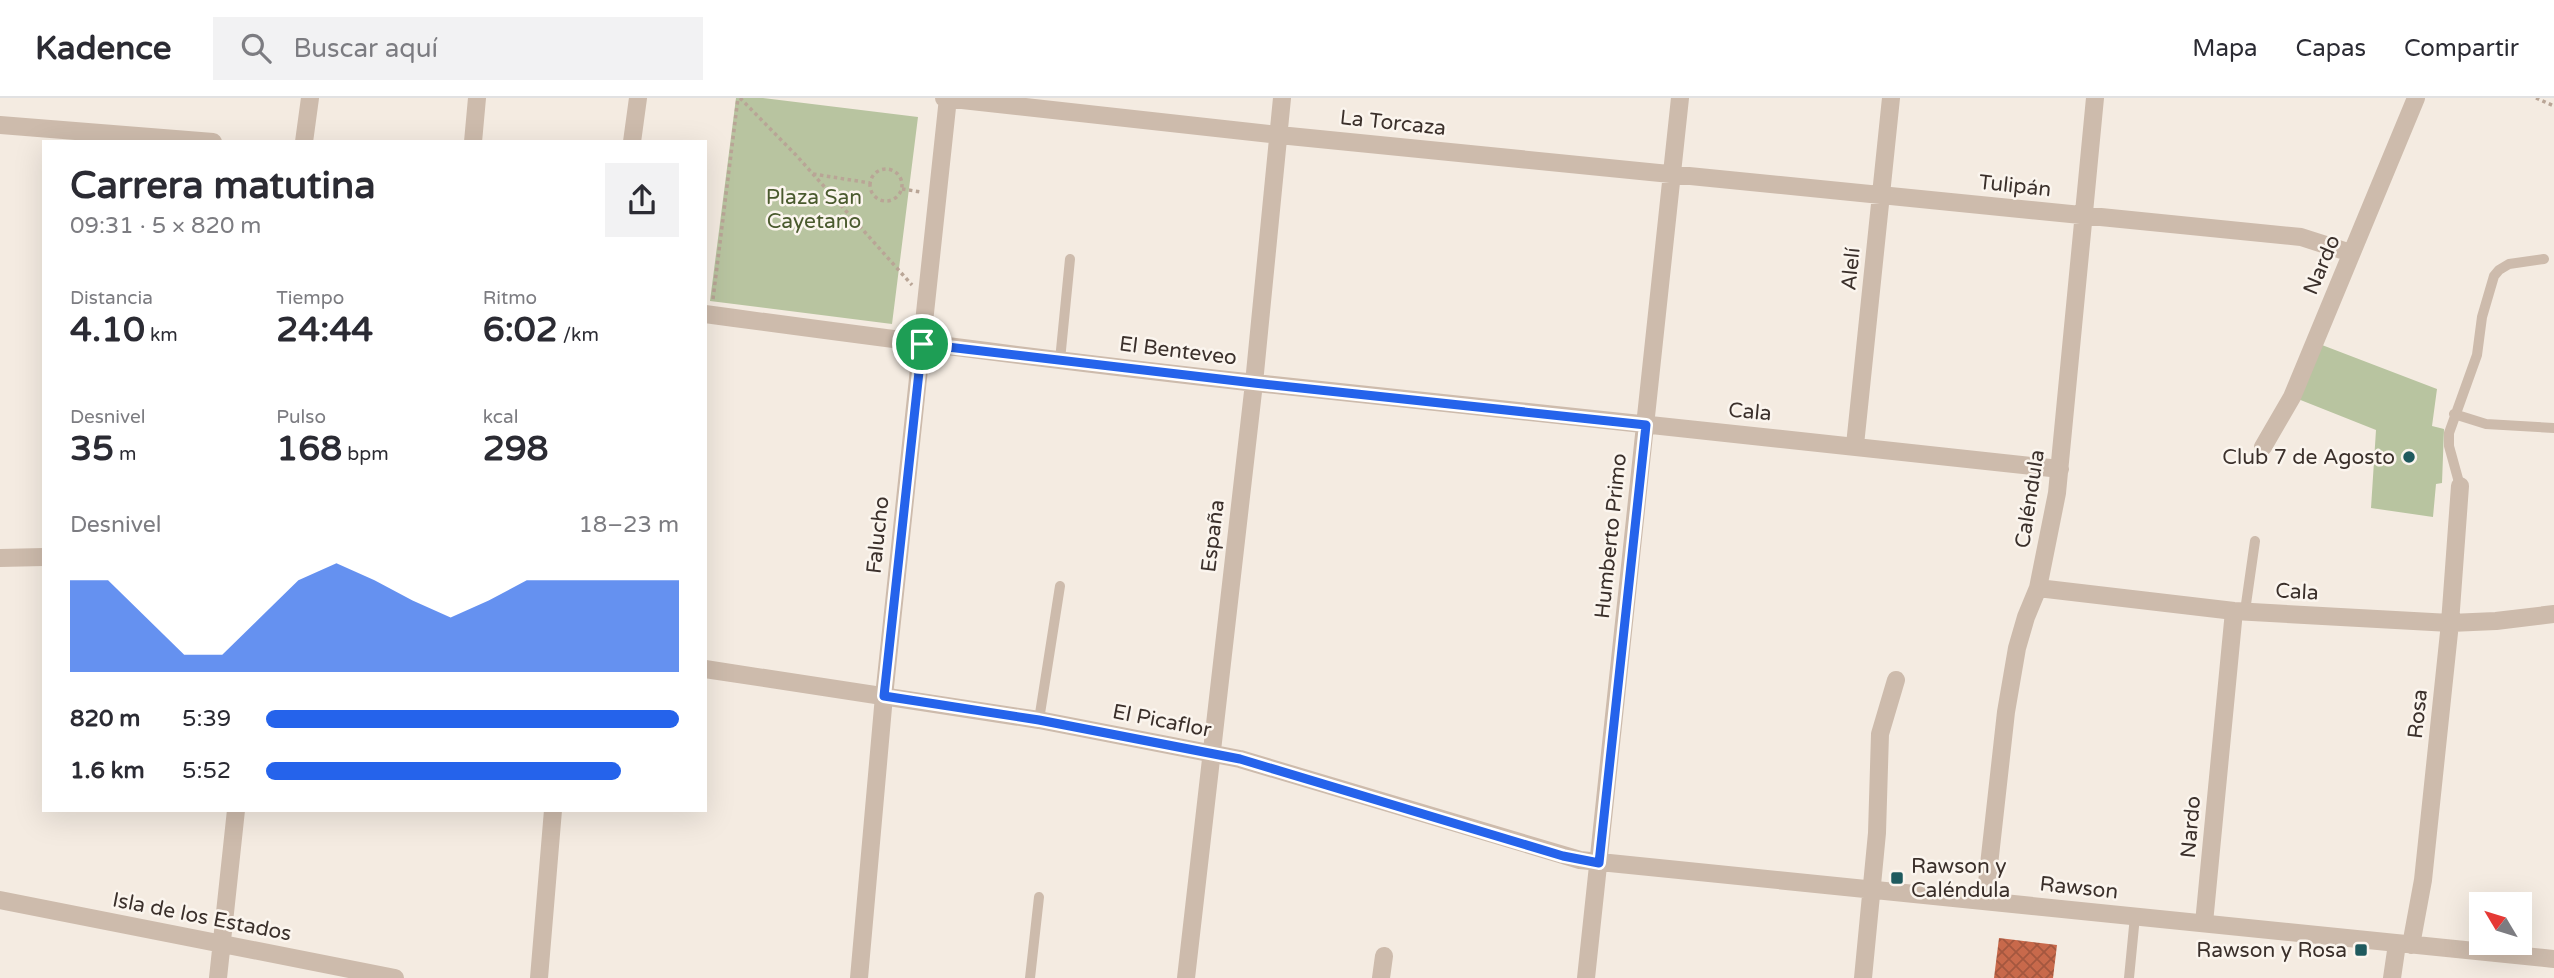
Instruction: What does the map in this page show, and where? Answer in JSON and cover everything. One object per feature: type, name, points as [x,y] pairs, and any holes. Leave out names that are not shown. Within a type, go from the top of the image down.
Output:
[{"type":"street","points":[[304,140],[310,98]]},
{"type":"street","points":[[473,140],[477,98]]},
{"type":"street","points":[[632,140],[638,98]]},
{"type":"street","name":"La Torcaza","points":[[946,98],[1279,135],[1672,173]]},
{"type":"street","name":"Falucho","points":[[859,978],[884,696],[946,98]]},
{"type":"street","name":"España","points":[[1186,978],[1254,383],[1282,98]]},
{"type":"street","name":"Humberto Primo","points":[[1586,978],[1680,98]]},
{"type":"street","name":"Alelí","points":[[1855,445],[1891,98]]},
{"type":"street","name":"Caléndula","points":[[1984,901],[2006,712],[2017,648],[2038,588],[2060,469],[2095,98]]},
{"type":"street","name":"Nardo","points":[[2263,447],[2292,397],[2416,98]]},
{"type":"street","points":[[0,125],[188,140]]},
{"type":"street","name":"Tulipán","points":[[1672,173],[2301,237],[2351,253]]},
{"type":"street","name":"El Benteveo","points":[[708,314],[922,344],[1646,425]]},
{"type":"street","name":"Cala","points":[[1646,425],[1855,445],[2060,469]]},
{"type":"street","name":"Rosa","points":[[2392,978],[2423,880],[2450,623],[2460,486]]},
{"type":"street","points":[[0,558],[42,557]]},
{"type":"street","name":"Cala","points":[[2038,588],[2240,611],[2450,623],[2554,614]]},
{"type":"street","name":"Nardo","points":[[2204,923],[2240,611]]},
{"type":"street","name":"El Picaflor","points":[[707,669],[1039,720],[1240,759],[1563,856],[1599,863]]},
{"type":"street","points":[[1863,978],[1877,833],[1880,734],[1896,680]]},
{"type":"street","points":[[218,978],[236,812]]},
{"type":"street","points":[[539,978],[553,812]]},
{"type":"street","name":"Rawson","points":[[1599,863],[2554,960]]},
{"type":"street","name":"Isla de los Estados","points":[[0,900],[396,978]]},
{"type":"street","points":[[1381,978],[1384,956]]},
{"type":"lane","points":[[1060,360],[1070,259]]},
{"type":"lane","points":[[2460,486],[2449,446],[2449,433],[2477,355],[2482,317],[2494,276],[2509,264],[2544,259]]},
{"type":"lane","points":[[2454,414],[2486,424],[2554,428]]},
{"type":"lane","points":[[2240,611],[2255,541]]},
{"type":"lane","points":[[1039,720],[1060,586]]},
{"type":"lane","points":[[1030,978],[1039,897]]},
{"type":"lane","points":[[2129,978],[2135,916]]},
{"type":"path","points":[[739,98],[813,174],[926,301]]},
{"type":"path","points":[[708,314],[739,98]]},
{"type":"path","points":[[2536,98],[2554,106]]},
{"type":"path","points":[[886,169],[896,172],[903,186],[894,200],[883,202],[874,196],[870,183],[876,172],[886,169]]},
{"type":"path","points":[[813,174],[870,183]]},
{"type":"green space","name":"Plaza San Cayetano","points":[[736,98],[763,98],[918,117],[892,324],[710,301]]},
{"type":"green space","name":"Club 7 de Agosto","points":[[2322,345],[2437,389],[2432,426],[2444,429],[2442,483],[2436,484],[2433,517],[2371,508],[2376,430],[2298,399]]},
{"type":"building","points":[[1999,938],[2057,945],[2053,978],[1994,978]]},
{"type":"place","name":"Club 7 de Agosto","points":[[2409,457]]},
{"type":"place","name":"Rawson y Caléndula","points":[[1897,878]]},
{"type":"place","name":"Rawson y Rosa","points":[[2361,950]]},
{"type":"route","points":[[922,344],[1646,425],[1599,863],[1563,856],[1240,759],[1039,720],[884,696],[922,344]]}]
